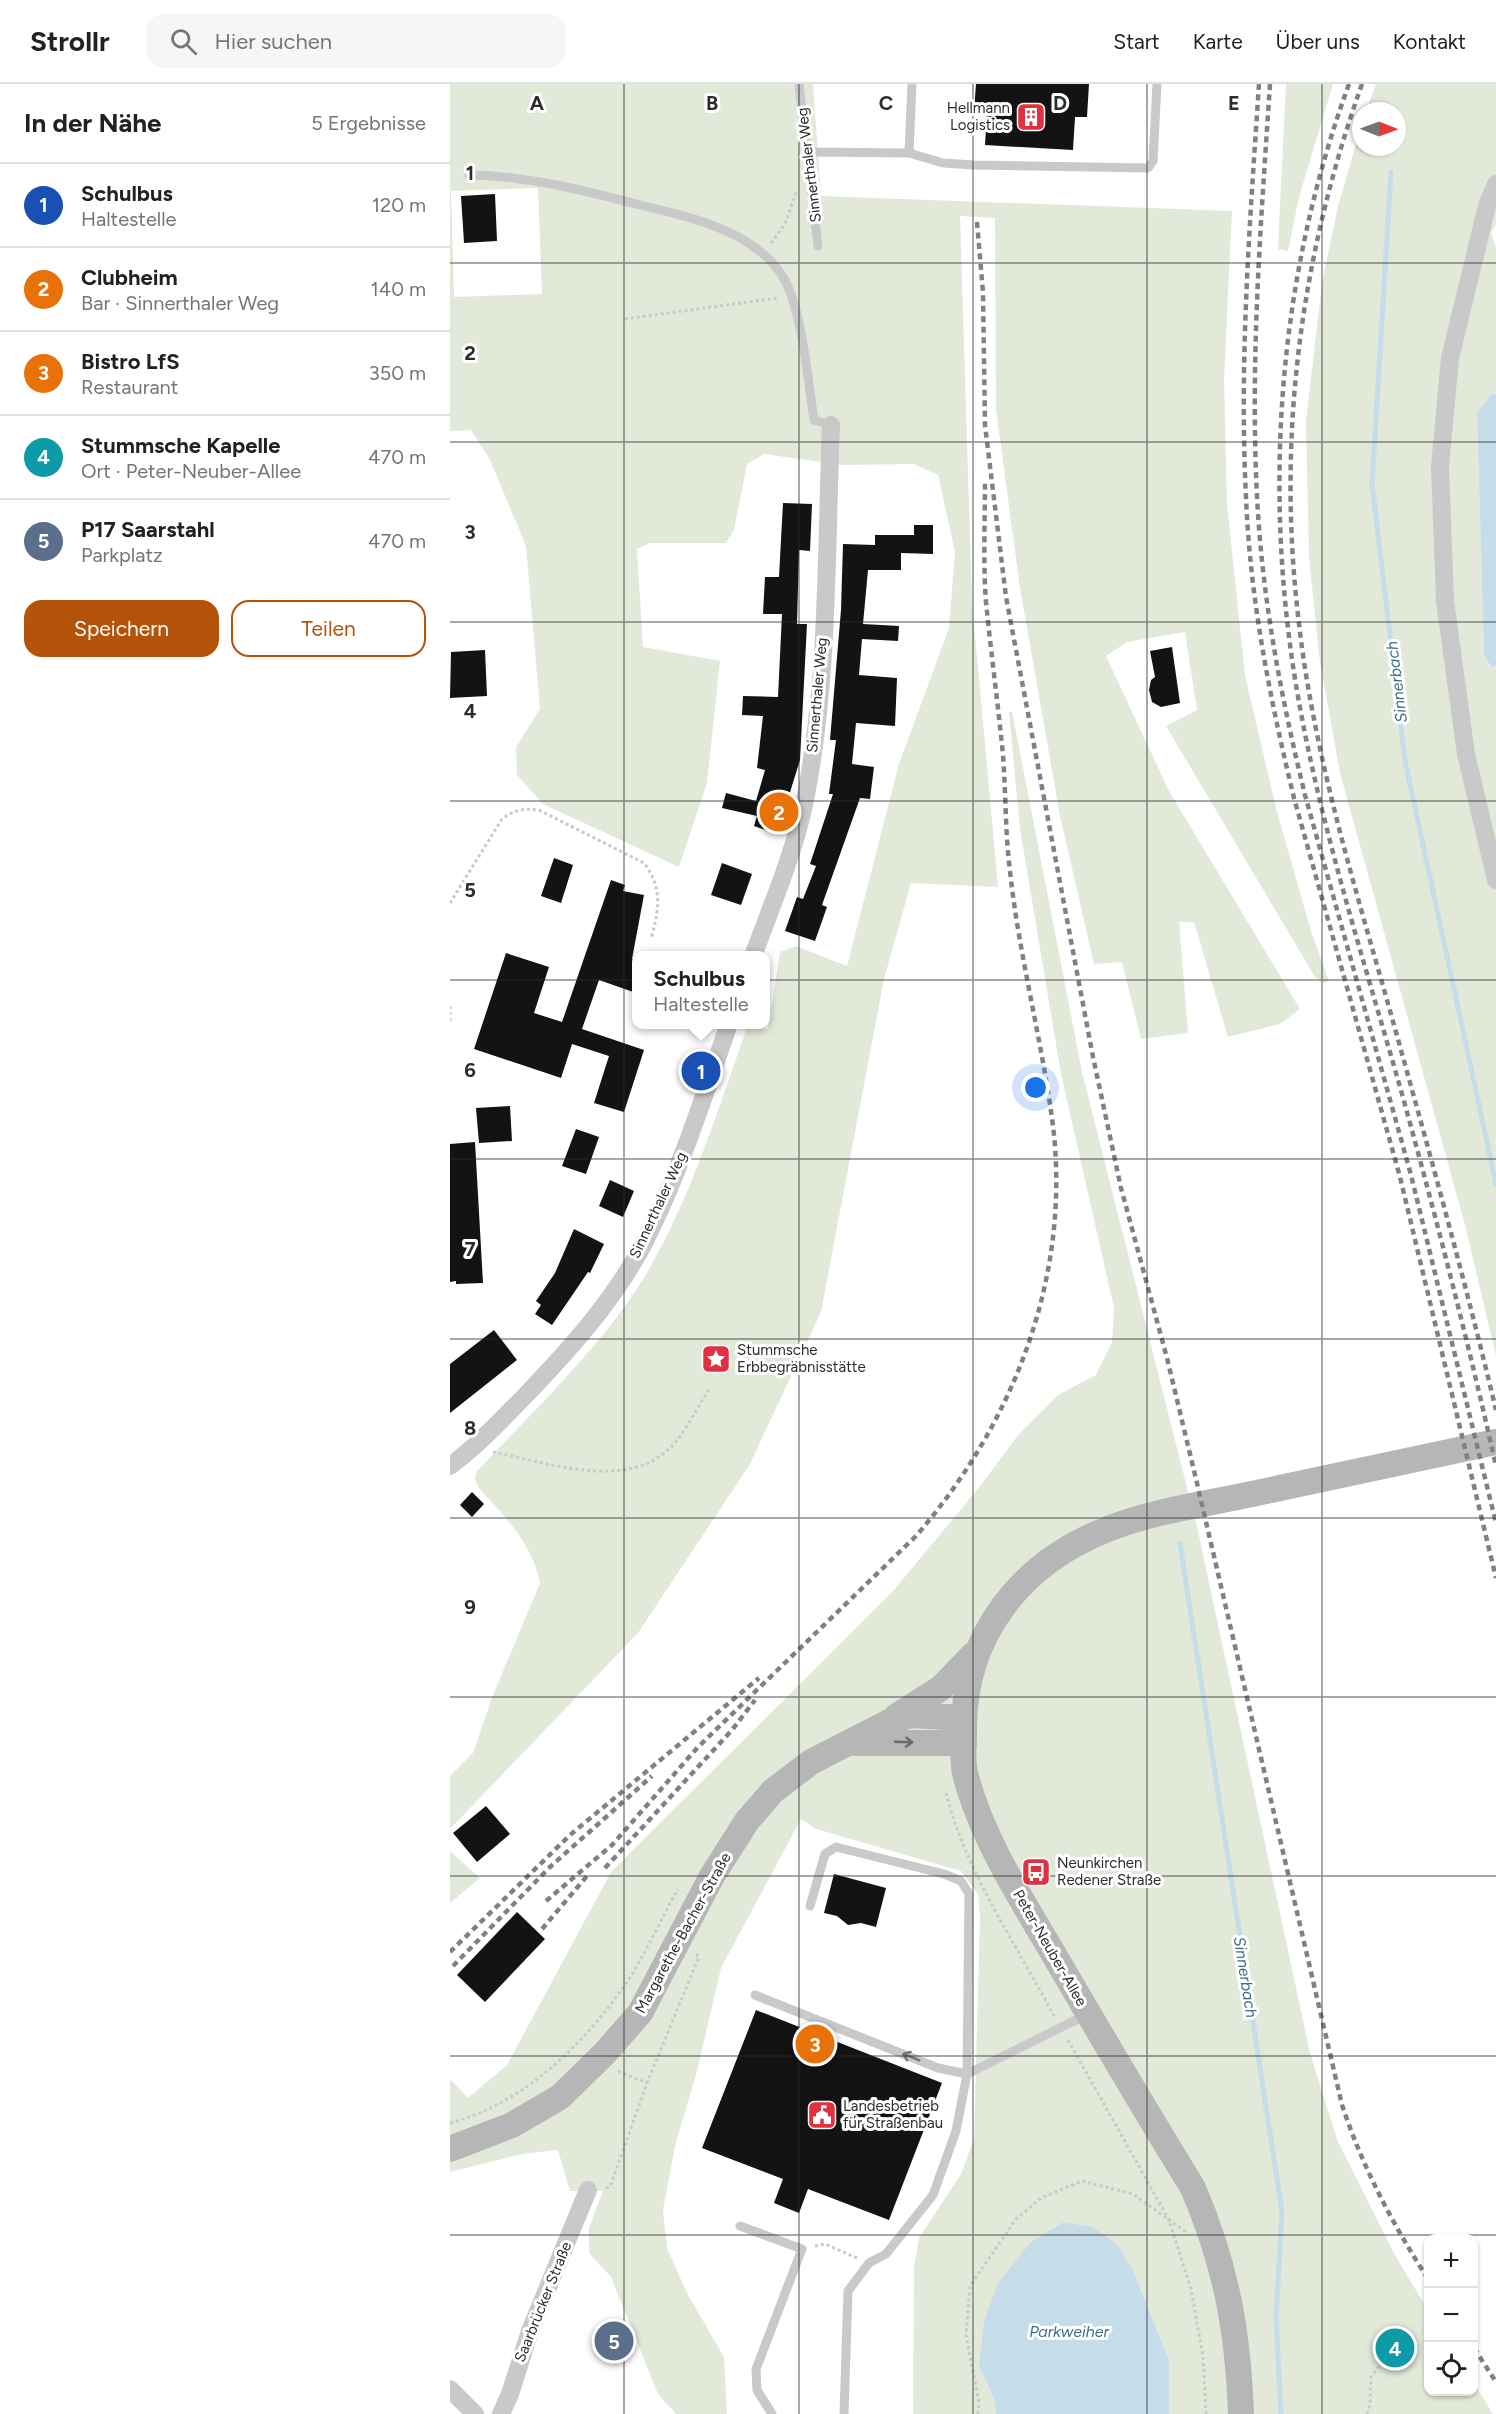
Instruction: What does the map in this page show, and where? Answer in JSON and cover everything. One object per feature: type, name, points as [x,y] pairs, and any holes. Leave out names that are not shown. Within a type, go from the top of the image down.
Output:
[{"type":"main road","points":[[891,1721],[941,1688],[980,1648],[1001,1607],[1032,1573],[1066,1549],[1110,1528],[1172,1511],[1496,1442]]},
{"type":"main road","name":"Peter-Neuber-Allee","points":[[980,1648],[968,1679],[964,1730],[965,1772],[984,1825],[1022,1899],[1158,2132],[1193,2187],[1214,2236],[1229,2294],[1239,2358],[1241,2414]]},
{"type":"main road","name":"Margarethe-Bacher-Straße","points":[[450,2149],[512,2125],[550,2103],[597,2061],[640,2013],[712,1876],[747,1821],[773,1791],[811,1762],[891,1721],[911,1715],[964,1730]]},
{"type":"main road","name":"Margarethe-Bacher-Straße","points":[[846,1744],[890,1741],[964,1730]]},
{"type":"main road","name":"Peter-Neuber-Allee","points":[[1158,2132],[1197,2240],[1212,2296],[1223,2359],[1225,2414]]},
{"type":"street","points":[[1496,184],[1487,206],[1450,358],[1440,466],[1445,601],[1466,754],[1496,880]]},
{"type":"street","name":"Sinnerthaler Weg","points":[[755,951],[804,804],[814,747],[826,586],[831,425]]},
{"type":"street","name":"Sinnerthaler Weg","points":[[450,1466],[473,1448],[559,1360],[606,1306],[643,1245],[687,1142],[727,1029]]},
{"type":"street","name":"Saarbrücker Straße","points":[[501,2414],[510,2394],[530,2331],[588,2190]]},
{"type":"street","points":[[450,2389],[475,2414]]},
{"type":"lane","name":"Sinnerthaler Weg","points":[[800,84],[818,246]]},
{"type":"lane","points":[[909,153],[912,84]]},
{"type":"lane","points":[[807,152],[909,153],[933,161],[954,164],[1148,168],[1153,161],[1157,84]]},
{"type":"lane","points":[[469,175],[504,175],[562,185],[680,215],[723,230],[763,253],[783,278],[793,302],[814,420],[831,425]]},
{"type":"lane","points":[[810,1906],[825,1854],[836,1847],[944,1874],[962,1881],[969,1894],[967,2074],[956,2131],[933,2195],[886,2254],[869,2263],[848,2291],[844,2414]]},
{"type":"lane","points":[[755,1995],[938,2068],[967,2074],[1062,2029],[1088,2014]]},
{"type":"lane","points":[[740,2226],[802,2249],[756,2369],[757,2390],[772,2414]]},
{"type":"path","points":[[763,253],[785,224],[798,185]]},
{"type":"path","points":[[625,319],[759,299],[775,298],[793,302]]},
{"type":"path","points":[[450,903],[502,819],[513,811],[526,808],[539,810],[644,862],[654,876],[659,895],[659,909],[651,939]]},
{"type":"path","points":[[450,1006],[450,1021]]},
{"type":"path","points":[[473,1448],[604,1473],[644,1467],[670,1449],[710,1388]]},
{"type":"path","points":[[945,1788],[952,1818],[971,1861],[1169,2220],[1191,2289],[1203,2356],[1206,2414]]},
{"type":"path","points":[[588,2190],[610,2187],[647,2083],[699,1957],[678,1940]]},
{"type":"path","points":[[597,2061],[647,2083]]},
{"type":"path","points":[[978,2414],[979,2403],[971,2374],[966,2335],[970,2286],[1016,2219],[1041,2198],[1082,2181],[1133,2194],[1197,2240]]},
{"type":"path","points":[[802,2249],[825,2244],[869,2263]]},
{"type":"path","points":[[1366,2414],[1370,2404],[1371,2377],[1384,2360]]},
{"type":"green space","points":[[450,84],[813,84],[821,196],[1232,211],[1224,379],[1227,504],[1245,675],[1276,808],[1311,931],[1329,981],[1324,983],[1315,977],[1166,726],[1197,710],[1185,632],[1127,642],[1106,656],[1169,791],[1300,1009],[1280,1024],[1228,1037],[1194,922],[1179,922],[1188,1033],[1141,1039],[1122,962],[1094,964],[1060,816],[1020,588],[996,409],[995,218],[960,216],[972,602],[998,887],[911,883],[884,979],[821,1312],[750,1464],[638,1633],[450,1829],[450,1776],[473,1753],[493,1695],[540,1583],[524,1543],[479,1488],[475,1480],[476,1472],[594,1346],[635,1292],[652,1264],[693,1177],[747,1029],[770,1029],[780,952],[796,946],[847,966],[899,764],[949,628],[955,552],[938,475],[914,464],[842,465],[764,454],[747,464],[734,530],[726,543],[650,543],[637,549],[643,647],[720,661],[707,783],[679,867],[543,804],[517,775],[516,747],[540,709],[526,546],[490,460],[471,430],[450,431]],"holes":[[[538,188],[542,294],[454,297],[451,191]]]},
{"type":"green space","points":[[1286,84],[1333,84],[1299,197],[1288,251],[1278,249]]},
{"type":"green space","points":[[1376,84],[1496,84],[1496,224],[1491,233],[1496,247],[1496,394],[1491,394],[1477,414],[1484,656],[1490,667],[1496,666],[1496,1356],[1465,1225],[1340,773],[1320,662],[1309,558],[1306,421],[1322,283],[1338,206],[1353,156],[1406,156],[1406,102],[1369,102]]},
{"type":"green space","points":[[1012,711],[1082,1072],[1198,1531],[1310,2053],[1338,2142],[1396,2257],[1424,2303],[1424,2396],[1478,2396],[1478,2390],[1493,2414],[1169,2414],[1169,2360],[1132,2268],[1118,2245],[1093,2227],[1064,2222],[979,2366],[994,2399],[996,2414],[913,2414],[914,2268],[919,2238],[961,2174],[974,2139],[980,1917],[978,1894],[961,1871],[816,1829],[801,1819],[721,1968],[697,2071],[675,2146],[663,2210],[667,2248],[687,2293],[724,2357],[727,2414],[676,2414],[658,2394],[611,2277],[589,2253],[589,2228],[603,2191],[570,2191],[558,2150],[522,2154],[450,2172],[450,2079],[468,2098],[507,2065],[611,1872],[893,1591],[977,1490],[1019,1434],[1058,1395],[1096,1375],[1112,1342],[1114,1308],[1061,1074],[1020,829],[1009,712]]},
{"type":"green space","points":[[450,1851],[480,1878],[450,1903]]},
{"type":"water","points":[[1491,394],[1496,394],[1496,666],[1491,667],[1484,656],[1477,414]]},
{"type":"water","name":"Parkweiher","points":[[1064,2222],[1093,2227],[1118,2245],[1132,2268],[1169,2360],[1169,2414],[996,2414],[994,2399],[979,2366],[984,2322],[998,2283],[1031,2242]]},
{"type":"building","name":"Hellmann Logistics","points":[[976,84],[1089,84],[1087,117],[1075,117],[1073,150],[985,145],[987,111],[974,110]]},
{"type":"building","points":[[495,194],[497,241],[464,243],[461,196]]},
{"type":"building","points":[[783,503],[812,504],[810,551],[799,550],[797,624],[807,624],[800,760],[777,834],[754,826],[757,816],[722,808],[726,793],[756,801],[765,770],[757,768],[763,716],[742,715],[743,696],[778,697],[782,614],[763,614],[765,577],[779,577]]},
{"type":"building","points":[[914,525],[933,525],[933,554],[901,553],[901,570],[868,570],[863,624],[899,626],[898,641],[862,639],[859,675],[897,678],[895,726],[856,723],[852,764],[874,767],[870,799],[860,798],[822,905],[827,907],[815,941],[785,931],[797,897],[803,899],[816,866],[810,864],[833,794],[829,794],[836,740],[830,740],[841,610],[843,544],[875,545],[875,535],[914,535]]},
{"type":"building","points":[[1172,647],[1180,703],[1161,707],[1152,702],[1149,690],[1151,680],[1155,677],[1150,651]]},
{"type":"building","points":[[485,650],[487,696],[450,698],[451,652]]},
{"type":"building","points":[[554,858],[573,865],[561,903],[541,896]]},
{"type":"building","points":[[722,863],[752,874],[741,905],[711,895]]},
{"type":"building","points":[[611,880],[625,885],[623,891],[644,895],[632,951],[632,992],[599,980],[582,1029],[644,1050],[624,1112],[594,1103],[609,1056],[572,1044],[561,1078],[474,1049],[506,953],[549,967],[534,1013],[562,1022]]},
{"type":"building","points":[[510,1106],[512,1141],[479,1143],[476,1108]]},
{"type":"building","points":[[576,1129],[599,1137],[586,1174],[562,1166]]},
{"type":"building","points":[[475,1142],[483,1283],[456,1284],[456,1281],[450,1282],[450,1144]]},
{"type":"building","points":[[610,1180],[634,1191],[623,1217],[599,1206]]},
{"type":"building","points":[[574,1229],[604,1244],[590,1273],[588,1272],[552,1325],[535,1314],[541,1305],[536,1301],[555,1273]]},
{"type":"building","points":[[494,1330],[517,1360],[450,1413],[450,1364]]},
{"type":"building","points":[[472,1492],[484,1504],[472,1517],[460,1505]]},
{"type":"building","points":[[486,1806],[510,1834],[477,1862],[453,1833]]},
{"type":"building","points":[[834,1874],[886,1888],[876,1927],[861,1923],[848,1925],[837,1916],[824,1913]]},
{"type":"building","points":[[517,1912],[545,1939],[485,2002],[457,1975]]},
{"type":"building","name":"Landesbetrieb für Straßenbau","points":[[756,2010],[942,2083],[889,2220],[808,2189],[799,2213],[774,2203],[783,2179],[702,2148]]},
{"type":"building","points":[[1400,2329],[1413,2338],[1397,2361],[1383,2351]]},
{"type":"waterway","name":"Sinnerbach","points":[[1391,172],[1372,484],[1405,761],[1496,1184]]},
{"type":"waterway","name":"Sinnerbach","points":[[1180,1543],[1282,2212],[1276,2317],[1281,2414]]},
{"type":"railway","points":[[1259,84],[1246,290],[1244,446],[1248,535],[1262,649],[1294,798],[1400,1177],[1496,1578]]},
{"type":"railway","points":[[1270,84],[1257,290],[1255,393],[1257,496],[1268,610],[1288,721],[1305,795],[1411,1175],[1496,1523]]},
{"type":"railway","points":[[1349,84],[1326,154],[1307,226],[1294,298],[1285,371],[1280,445],[1280,519],[1284,592],[1302,720],[1327,828],[1427,1186],[1496,1466]]},
{"type":"railway","points":[[1362,84],[1323,214],[1309,279],[1299,346],[1293,413],[1291,480],[1292,547],[1298,615],[1313,713],[1334,809],[1443,1204],[1496,1410]]},
{"type":"railway","points":[[977,222],[983,292],[985,425],[1006,597],[1093,1057],[1121,1188],[1167,1358],[1342,2105],[1379,2195],[1424,2273]]},
{"type":"railway","points":[[546,1901],[612,1845],[698,1747],[916,1536],[951,1492],[981,1445],[1007,1396],[1028,1345],[1043,1292],[1053,1237],[1056,1182],[1053,1126],[1019,935],[1008,856],[1003,755],[986,602],[985,481]]},
{"type":"railway","points":[[450,1952],[570,1835],[759,1678]]},
{"type":"railway","points":[[605,1868],[732,1730],[755,1700]]},
{"type":"railway","points":[[453,1966],[550,1867],[652,1776]]},
{"type":"railway","points":[[542,1929],[587,1876]]},
{"type":"railway","points":[[1478,2354],[1496,2382]]},
{"type":"place","name":"Hellmann Logistics","points":[[1031,117]]},
{"type":"place","name":"Clubheim","points":[[779,812]]},
{"type":"place","name":"Schulbus","points":[[701,1071]]},
{"type":"place","name":"Stummsche Erbbegräbnisstätte","points":[[716,1359]]},
{"type":"place","name":"Neunkirchen Redener Straße","points":[[1036,1872]]},
{"type":"place","name":"Bistro LfS","points":[[815,2044]]},
{"type":"place","name":"Landesbetrieb für Straßenbau","points":[[822,2115]]},
{"type":"place","name":"P17 Saarstahl","points":[[614,2341]]},
{"type":"place","name":"Stummsche Kapelle","points":[[1395,2348]]}]
